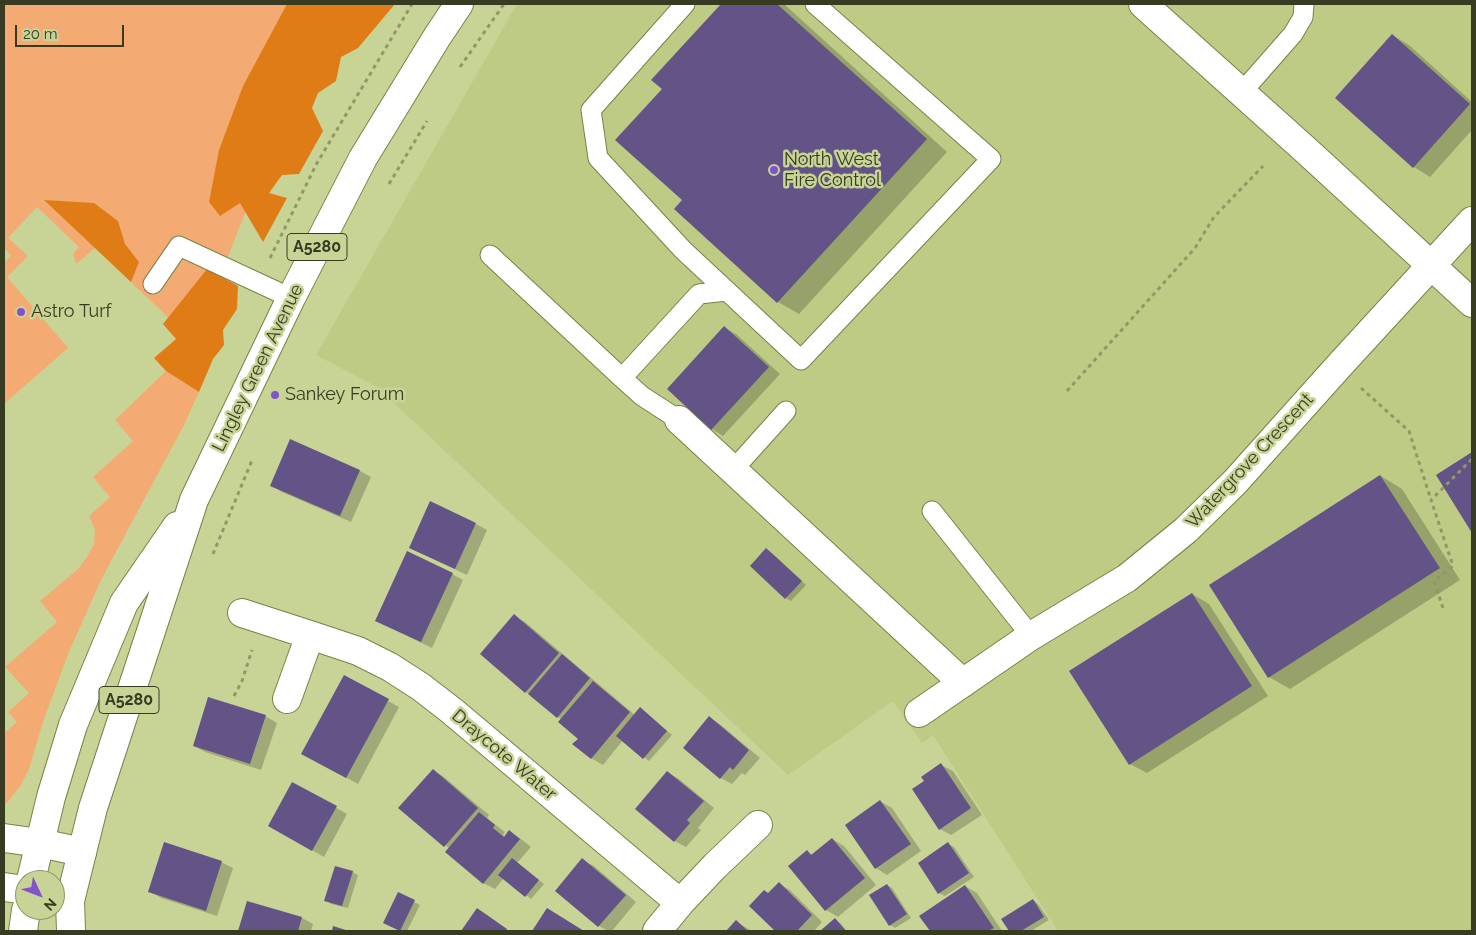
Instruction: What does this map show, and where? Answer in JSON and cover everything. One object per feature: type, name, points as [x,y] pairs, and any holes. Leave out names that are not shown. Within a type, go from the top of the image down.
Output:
[{"type":"street","name":"Lingley Green Avenue","points":[[65,892],[82,852],[93,808],[194,500],[291,298],[362,158],[437,37],[460,4]]},
{"type":"street","points":[[1144,4],[1472,303]]},
{"type":"street","name":"Watergrove Crescent","points":[[919,713],[1031,636],[1127,578],[1186,530],[1235,482],[1331,374],[1472,221]]},
{"type":"street","points":[[679,420],[963,683]]},
{"type":"street","name":"Lingley Green Avenue","points":[[33,870],[73,725],[124,603],[194,500]]},
{"type":"street","name":"Draycote Water","points":[[252,616],[358,651],[390,667],[421,687],[680,903]]},
{"type":"street","points":[[287,698],[310,635]]},
{"type":"street","points":[[657,931],[715,866],[758,825]]},
{"type":"street","points":[[4,838],[82,852]]},
{"type":"street","name":"Lingley Green Avenue","points":[[65,910],[71,931]]},
{"type":"lane","points":[[685,4],[591,110],[598,158],[683,250],[801,360],[992,159],[815,4]]},
{"type":"lane","points":[[1242,92],[1293,34],[1303,17],[1304,4]]},
{"type":"lane","points":[[153,284],[179,246],[291,298]]},
{"type":"lane","points":[[490,255],[642,396],[679,420]]},
{"type":"lane","points":[[622,378],[699,294],[727,291]]},
{"type":"lane","points":[[732,470],[786,411]]},
{"type":"lane","points":[[932,511],[1031,636]]},
{"type":"path","points":[[272,252],[317,162],[412,4]]},
{"type":"path","points":[[459,69],[504,4]]},
{"type":"path","points":[[388,187],[428,119]]},
{"type":"path","points":[[1067,391],[1195,248],[1214,217],[1263,166]]},
{"type":"path","points":[[1356,383],[1409,431],[1453,566],[1434,581],[1443,608]]},
{"type":"path","points":[[210,562],[255,453]]},
{"type":"path","points":[[1431,500],[1472,458]]},
{"type":"path","points":[[234,696],[242,681],[252,616]]},
{"type":"shaded area","points":[[4,4],[328,4],[194,342],[95,248],[76,264],[73,254],[79,247],[37,207],[8,238],[28,256],[7,277],[68,348],[4,404],[4,262],[11,256],[4,248]]},
{"type":"shaded area","points":[[287,4],[395,4],[358,48],[341,57],[336,81],[318,93],[312,108],[323,131],[299,174],[282,175],[269,193],[287,198],[263,242],[240,203],[220,216],[209,202],[219,150],[243,86]]},
{"type":"shaded area","points":[[517,4],[1472,4],[1472,931],[1058,931],[933,735],[922,743],[893,701],[788,775],[377,387],[316,355]]},
{"type":"shaded area","points":[[44,200],[94,203],[118,221],[125,244],[139,262],[131,282]]},
{"type":"shaded area","points":[[207,269],[238,286],[237,309],[223,330],[224,345],[213,359],[199,392],[166,371],[154,358],[176,339],[163,324]]},
{"type":"shaded area","points":[[166,371],[199,392],[184,425],[101,580],[68,654],[43,722],[29,769],[21,785],[4,804],[4,733],[17,722],[8,712],[29,693],[5,667],[57,622],[40,601],[78,569],[87,557],[94,544],[95,530],[89,516],[110,497],[93,477],[133,441],[115,420]]},
{"type":"building","name":"North West Fire Control","points":[[721,4],[777,4],[927,139],[777,303],[674,209],[682,200],[615,140],[662,89],[651,80]]},
{"type":"building","points":[[1392,34],[1470,104],[1413,168],[1335,98]]},
{"type":"building","points":[[724,326],[769,367],[711,430],[667,389]]},
{"type":"building","points":[[290,439],[360,470],[340,516],[270,486]]},
{"type":"building","points":[[1472,452],[1472,533],[1436,475]]},
{"type":"building","points":[[1380,475],[1440,568],[1268,678],[1209,585]]},
{"type":"building","points":[[430,501],[476,523],[455,569],[409,548]]},
{"type":"building","points":[[766,548],[802,581],[785,599],[750,566]]},
{"type":"building","points":[[407,551],[453,573],[421,642],[375,621]]},
{"type":"building","points":[[1192,593],[1252,686],[1129,765],[1069,671]]},
{"type":"building","points":[[514,614],[559,653],[525,693],[480,654]]},
{"type":"building","points":[[562,654],[590,678],[557,718],[528,694]]},
{"type":"building","points":[[344,675],[389,699],[346,778],[301,754]]},
{"type":"building","points":[[593,681],[630,712],[591,759],[572,744],[578,739],[558,722]]},
{"type":"building","points":[[208,697],[266,715],[250,764],[193,746]]},
{"type":"building","points":[[640,707],[667,731],[643,759],[616,736]]},
{"type":"building","points":[[709,716],[749,750],[733,770],[730,767],[720,779],[683,748]]},
{"type":"building","points":[[941,763],[971,808],[939,830],[912,789],[924,781],[921,777]]},
{"type":"building","points":[[433,769],[478,808],[444,847],[398,808]]},
{"type":"building","points":[[667,771],[704,801],[687,820],[690,823],[674,842],[635,809]]},
{"type":"building","points":[[292,782],[337,806],[312,851],[268,826]]},
{"type":"building","points":[[880,800],[911,844],[875,869],[845,825]]},
{"type":"building","points":[[479,812],[495,825],[493,828],[504,837],[509,830],[520,839],[483,884],[445,852]]},
{"type":"building","points":[[832,838],[865,878],[825,911],[788,866],[807,850],[811,855]]},
{"type":"building","points":[[164,842],[222,861],[206,911],[148,892]]},
{"type":"building","points":[[948,842],[969,873],[938,894],[918,863]]},
{"type":"building","points":[[512,858],[539,880],[525,897],[498,875]]},
{"type":"building","points":[[582,858],[626,895],[598,927],[555,891]]},
{"type":"building","points":[[335,866],[353,871],[342,906],[324,901]]},
{"type":"building","points":[[779,882],[812,915],[797,931],[775,931],[749,906],[764,890],[768,893]]},
{"type":"building","points":[[887,884],[907,914],[889,926],[869,895]]},
{"type":"building","points":[[965,885],[994,928],[988,931],[930,931],[919,916]]},
{"type":"building","points":[[398,892],[415,900],[400,931],[383,923]]},
{"type":"building","points":[[1033,899],[1044,917],[1021,931],[1009,931],[1001,919]]},
{"type":"building","points":[[247,901],[302,917],[298,931],[238,931]]},
{"type":"building","points":[[477,908],[507,929],[506,931],[461,931]]},
{"type":"building","points":[[547,908],[584,931],[532,931]]},
{"type":"building","points":[[835,918],[846,931],[820,931]]},
{"type":"building","points":[[736,920],[748,931],[726,931]]},
{"type":"building","points":[[333,926],[349,931],[332,931]]},
{"type":"place","name":"North West Fire Control","points":[[774,170]]},
{"type":"place","name":"Astro Turf","points":[[21,312]]},
{"type":"place","name":"Sankey Forum","points":[[275,395]]}]
